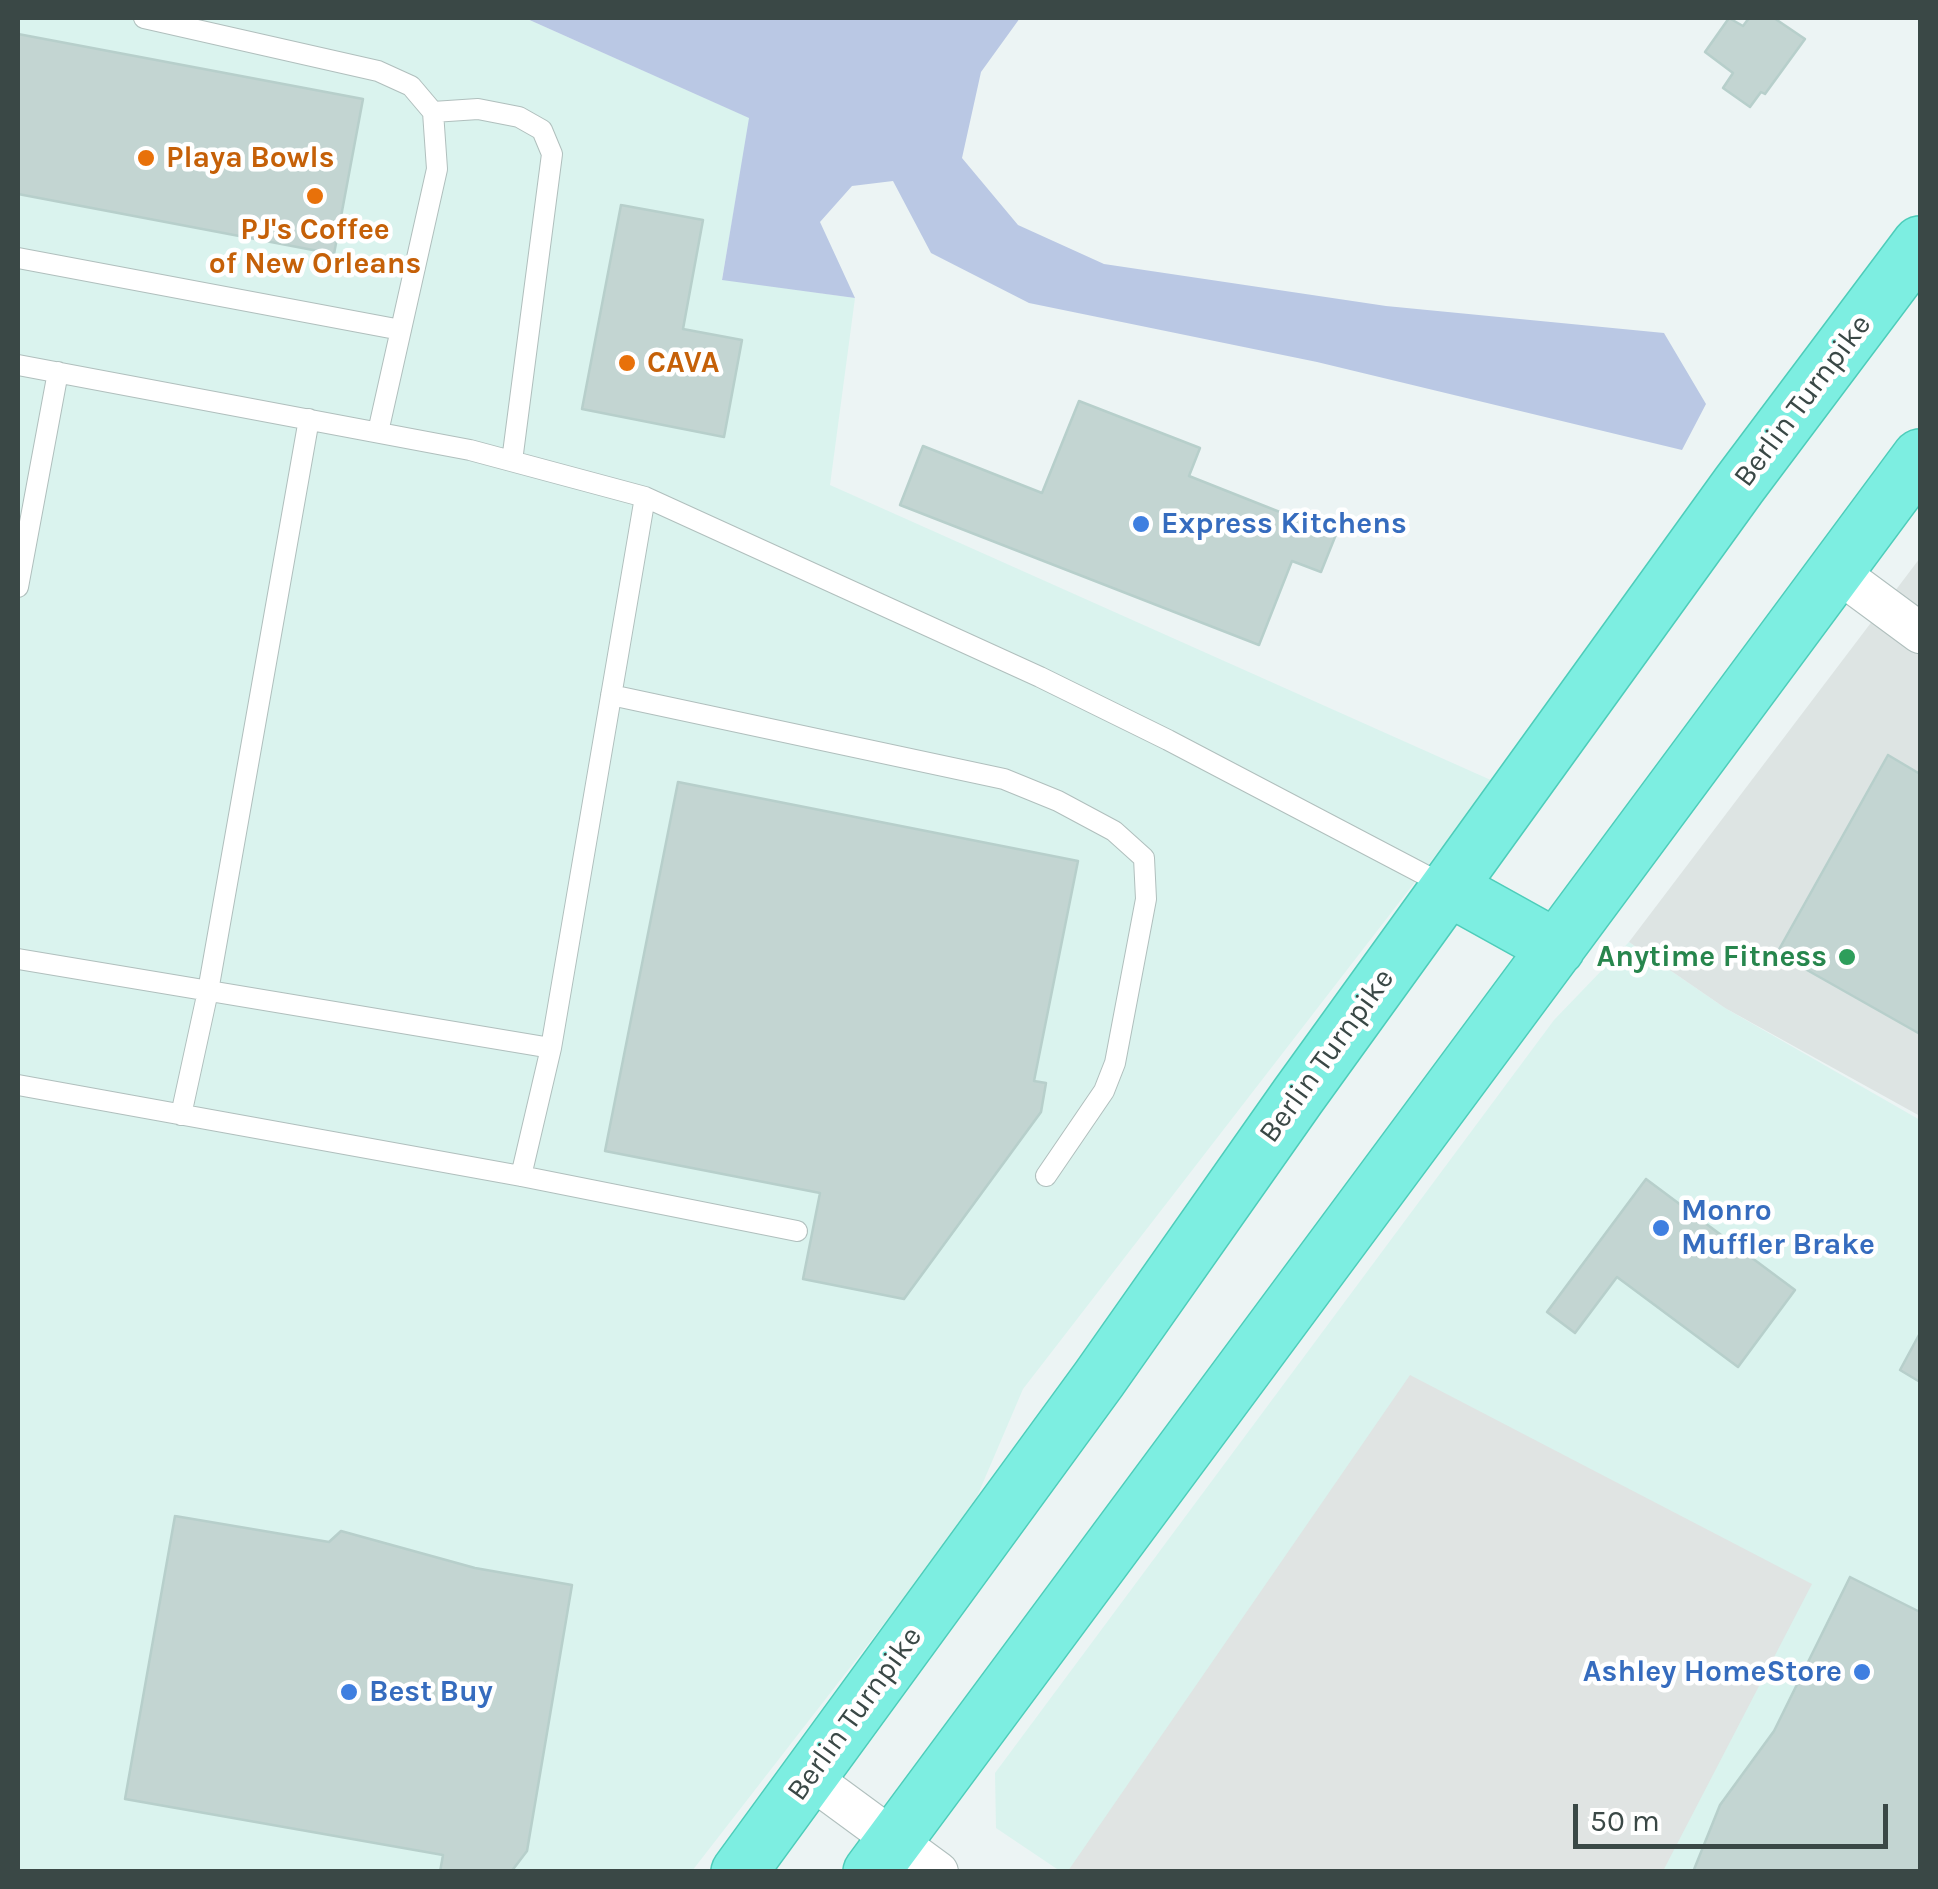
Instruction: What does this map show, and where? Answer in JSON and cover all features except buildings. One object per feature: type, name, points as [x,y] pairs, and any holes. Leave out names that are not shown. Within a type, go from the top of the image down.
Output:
[{"type":"highway","name":"Berlin Turnpike","points":[[739,1872],[1739,485],[1920,244]]},
{"type":"highway","points":[[884,1855],[1920,457]]},
{"type":"highway","points":[[1450,888],[1557,948]]},
{"type":"street","points":[[1836,571],[1920,633]]},
{"type":"street","points":[[810,1778],[884,1855],[938,1872]]},
{"type":"lane","points":[[144,18],[378,71],[411,86],[433,112],[438,169],[378,432]]},
{"type":"lane","points":[[433,112],[478,108],[518,117],[542,130],[552,154],[512,461]]},
{"type":"lane","points":[[18,258],[401,330]]},
{"type":"lane","points":[[18,365],[378,432],[512,461],[645,497],[1168,740],[1450,888]]},
{"type":"lane","points":[[18,587],[58,372]]},
{"type":"lane","points":[[180,1115],[208,990],[308,420]]},
{"type":"lane","points":[[521,1176],[551,1048],[645,497]]},
{"type":"lane","points":[[611,694],[1004,780],[1058,801],[1114,831],[1144,858],[1146,899],[1114,1063],[1104,1091],[1046,1176]]},
{"type":"lane","points":[[18,960],[551,1048]]},
{"type":"lane","points":[[18,1085],[521,1176],[796,1231]]},
{"type":"shaded area","points":[[18,18],[525,18],[750,118],[722,279],[855,298],[830,485],[1493,781],[1023,1389],[970,1513],[692,1871],[18,1871]]},
{"type":"shaded area","points":[[525,18],[1020,18],[981,72],[962,158],[1018,225],[1104,264],[1386,306],[1664,333],[1706,404],[1682,450],[1317,362],[1029,303],[931,253],[893,181],[852,186],[820,222],[855,298],[722,280],[749,118]]},
{"type":"shaded area","points":[[1920,558],[1920,1116],[1725,1008],[1629,942]]},
{"type":"shaded area","points":[[1629,942],[1725,1008],[1920,1120],[1920,1871],[1060,1871],[996,1828],[995,1773],[1554,1020]]},
{"type":"shaded area","points":[[1410,1375],[1812,1584],[1663,1871],[1068,1871]]},
{"type":"place","name":"Playa Bowls","points":[[146,158]]},
{"type":"place","name":"PJ's Coffee of New Orleans","points":[[315,196]]},
{"type":"place","name":"CAVA","points":[[627,363]]},
{"type":"place","name":"Express Kitchens","points":[[1141,524]]},
{"type":"place","name":"Anytime Fitness","points":[[1847,957]]},
{"type":"place","name":"Monro Muffler Brake","points":[[1661,1228]]},
{"type":"place","name":"Ashley HomeStore","points":[[1862,1672]]},
{"type":"place","name":"Best Buy","points":[[349,1692]]}]
